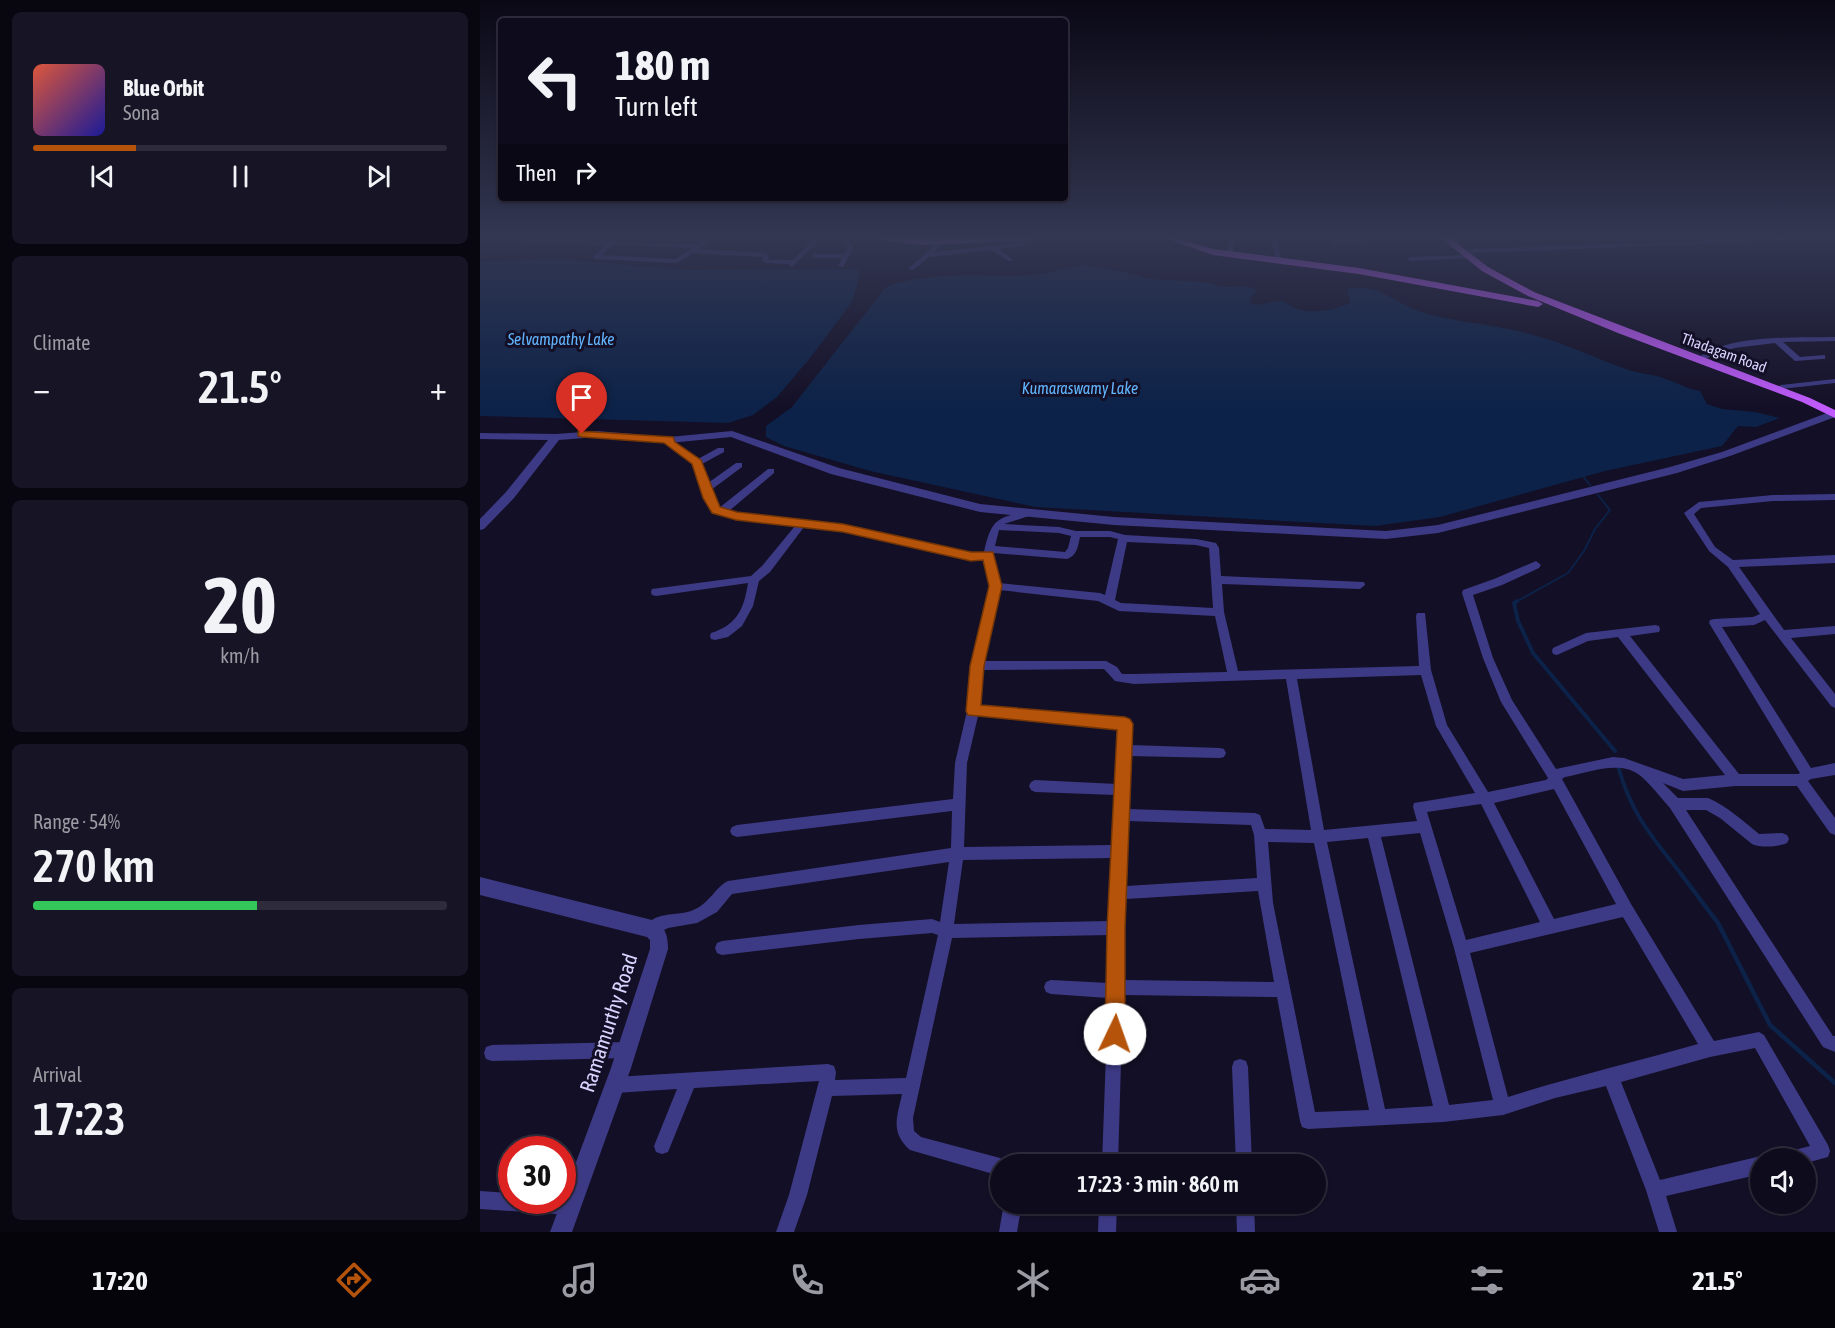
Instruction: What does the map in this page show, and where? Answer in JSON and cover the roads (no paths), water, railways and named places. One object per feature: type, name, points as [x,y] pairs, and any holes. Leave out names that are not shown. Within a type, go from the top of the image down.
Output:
[{"type":"main road","points":[[1485,294],[1530,303],[1556,303]]},
{"type":"main road","name":"Thadagam Road","points":[[1535,294],[1806,399],[1834,413]]},
{"type":"main road","name":"Thadagam Road","points":[[1556,303],[1781,387],[1834,413]]},
{"type":"street","points":[[1702,358],[1730,346],[1835,339]]},
{"type":"street","points":[[1778,342],[1798,359],[1822,357]]},
{"type":"street","points":[[1781,387],[1835,381]]},
{"type":"street","points":[[480,436],[556,437],[597,434],[669,440],[732,434],[846,474],[969,505],[1138,523],[1386,535],[1438,529],[1673,470],[1726,454],[1834,413]]},
{"type":"street","points":[[480,526],[510,495],[556,437]]},
{"type":"street","points":[[669,440],[669,443],[686,453],[697,464],[716,510],[736,516],[843,528],[971,556],[989,552],[1066,556],[1073,549],[1076,534]]},
{"type":"street","points":[[697,464],[721,450]]},
{"type":"street","points":[[706,489],[739,465]]},
{"type":"street","points":[[722,512],[771,471]]},
{"type":"street","points":[[1835,497],[1773,498],[1699,505],[1689,513],[1712,549],[1731,564],[1835,703]]},
{"type":"street","points":[[990,1164],[916,1144],[906,1135],[905,1118],[946,931],[957,854],[961,763],[974,711],[977,666],[995,586],[989,552],[993,532],[1001,521],[1029,513]]},
{"type":"street","points":[[656,592],[754,579],[766,569],[802,523]]},
{"type":"street","points":[[997,527],[1059,530],[1076,534],[1110,534],[1125,538],[1213,545],[1219,612],[1234,676]]},
{"type":"street","points":[[1109,602],[1125,538]]},
{"type":"street","points":[[1731,564],[1835,559]]},
{"type":"street","points":[[1536,565],[1467,593],[1488,658],[1507,702],[1555,778],[1626,909],[1710,1049]]},
{"type":"street","points":[[715,636],[724,635],[739,623],[752,596],[754,579]]},
{"type":"street","points":[[1216,580],[1360,585]]},
{"type":"street","points":[[995,586],[1100,597],[1119,607],[1219,612]]},
{"type":"street","points":[[1767,615],[1754,621],[1714,623],[1835,829]]},
{"type":"street","points":[[1420,616],[1425,670],[1442,726],[1484,797],[1550,927]]},
{"type":"street","points":[[1557,651],[1586,638],[1655,629]]},
{"type":"street","points":[[1782,634],[1835,630]]},
{"type":"street","points":[[1621,633],[1736,780]]},
{"type":"street","points":[[977,666],[1106,665],[1119,678],[1134,679],[1425,670]]},
{"type":"street","points":[[1291,675],[1318,837],[1378,1117]]},
{"type":"street","points":[[974,711],[1125,724],[1116,928],[1117,989],[1110,1154]]},
{"type":"street","points":[[1124,750],[1220,753]]},
{"type":"street","points":[[1503,1107],[1461,948],[1419,807],[1507,795],[1550,785],[1561,772],[1613,762],[1624,763],[1683,785],[1804,777],[1835,769]]},
{"type":"street","points":[[1643,771],[1675,804],[1828,1042],[1835,1044]]},
{"type":"street","points":[[1035,786],[1123,790]]},
{"type":"street","points":[[737,831],[960,804]]},
{"type":"street","points":[[1675,804],[1708,804],[1725,814],[1757,840],[1782,839]]},
{"type":"street","points":[[1122,815],[1255,819],[1261,835],[1265,884],[1308,1121],[1443,1114],[1503,1107],[1555,1090],[1710,1049],[1759,1040],[1822,1151],[1816,1152]]},
{"type":"street","points":[[1261,835],[1318,837],[1425,826]]},
{"type":"street","points":[[1373,833],[1443,1114]]},
{"type":"street","points":[[480,886],[652,929],[667,921],[692,918],[712,907],[728,888],[957,854],[1120,851]]},
{"type":"street","points":[[1118,893],[1265,884]]},
{"type":"street","points":[[1461,948],[1626,909]]},
{"type":"street","points":[[722,948],[932,926],[946,931],[1116,928]]},
{"type":"street","name":"Ramamurthy Road","points":[[576,1190],[615,1085],[659,949],[659,937],[652,929]]},
{"type":"street","points":[[1051,987],[1283,990]]},
{"type":"street","points":[[492,1053],[627,1050]]},
{"type":"street","points":[[1240,1067],[1244,1154]]},
{"type":"street","points":[[615,1085],[828,1072],[826,1088],[798,1195],[785,1232]]},
{"type":"street","points":[[1611,1077],[1655,1190],[1668,1232]]},
{"type":"street","points":[[662,1146],[688,1080]]},
{"type":"street","points":[[826,1088],[912,1086]]},
{"type":"street","points":[[1655,1190],[1750,1168]]},
{"type":"street","points":[[480,1200],[498,1201]]},
{"type":"street","name":"Ramamurthy Road","points":[[561,1232],[567,1214]]},
{"type":"street","points":[[1008,1232],[1011,1214]]},
{"type":"street","points":[[1107,1232],[1108,1214]]},
{"type":"street","points":[[1245,1214],[1246,1232]]},
{"type":"water","name":"Selvampathy Lake","points":[[480,294],[854,294],[852,302],[810,358],[777,397],[753,415],[728,423],[480,416]]},
{"type":"water","name":"Kumaraswamy Lake","points":[[880,294],[1253,294],[1250,304],[1281,301],[1302,310],[1316,311],[1330,310],[1350,303],[1348,294],[1384,294],[1428,314],[1526,333],[1562,344],[1631,371],[1666,379],[1700,391],[1707,404],[1722,409],[1755,412],[1780,418],[1756,427],[1738,426],[1722,446],[1605,471],[1440,517],[1375,526],[1035,507],[870,471],[784,446],[766,437],[766,426],[792,407]]},
{"type":"waterway","points":[[1582,475],[1590,485]]},
{"type":"waterway","points":[[1514,603],[1568,573],[1584,551],[1595,529],[1610,510],[1598,495]]},
{"type":"waterway","points":[[1514,603],[1518,621],[1533,653],[1615,751]]},
{"type":"waterway","points":[[1618,766],[1636,812],[1682,875]]},
{"type":"waterway","points":[[1681,874],[1718,923],[1770,1025],[1835,1083]]}]
